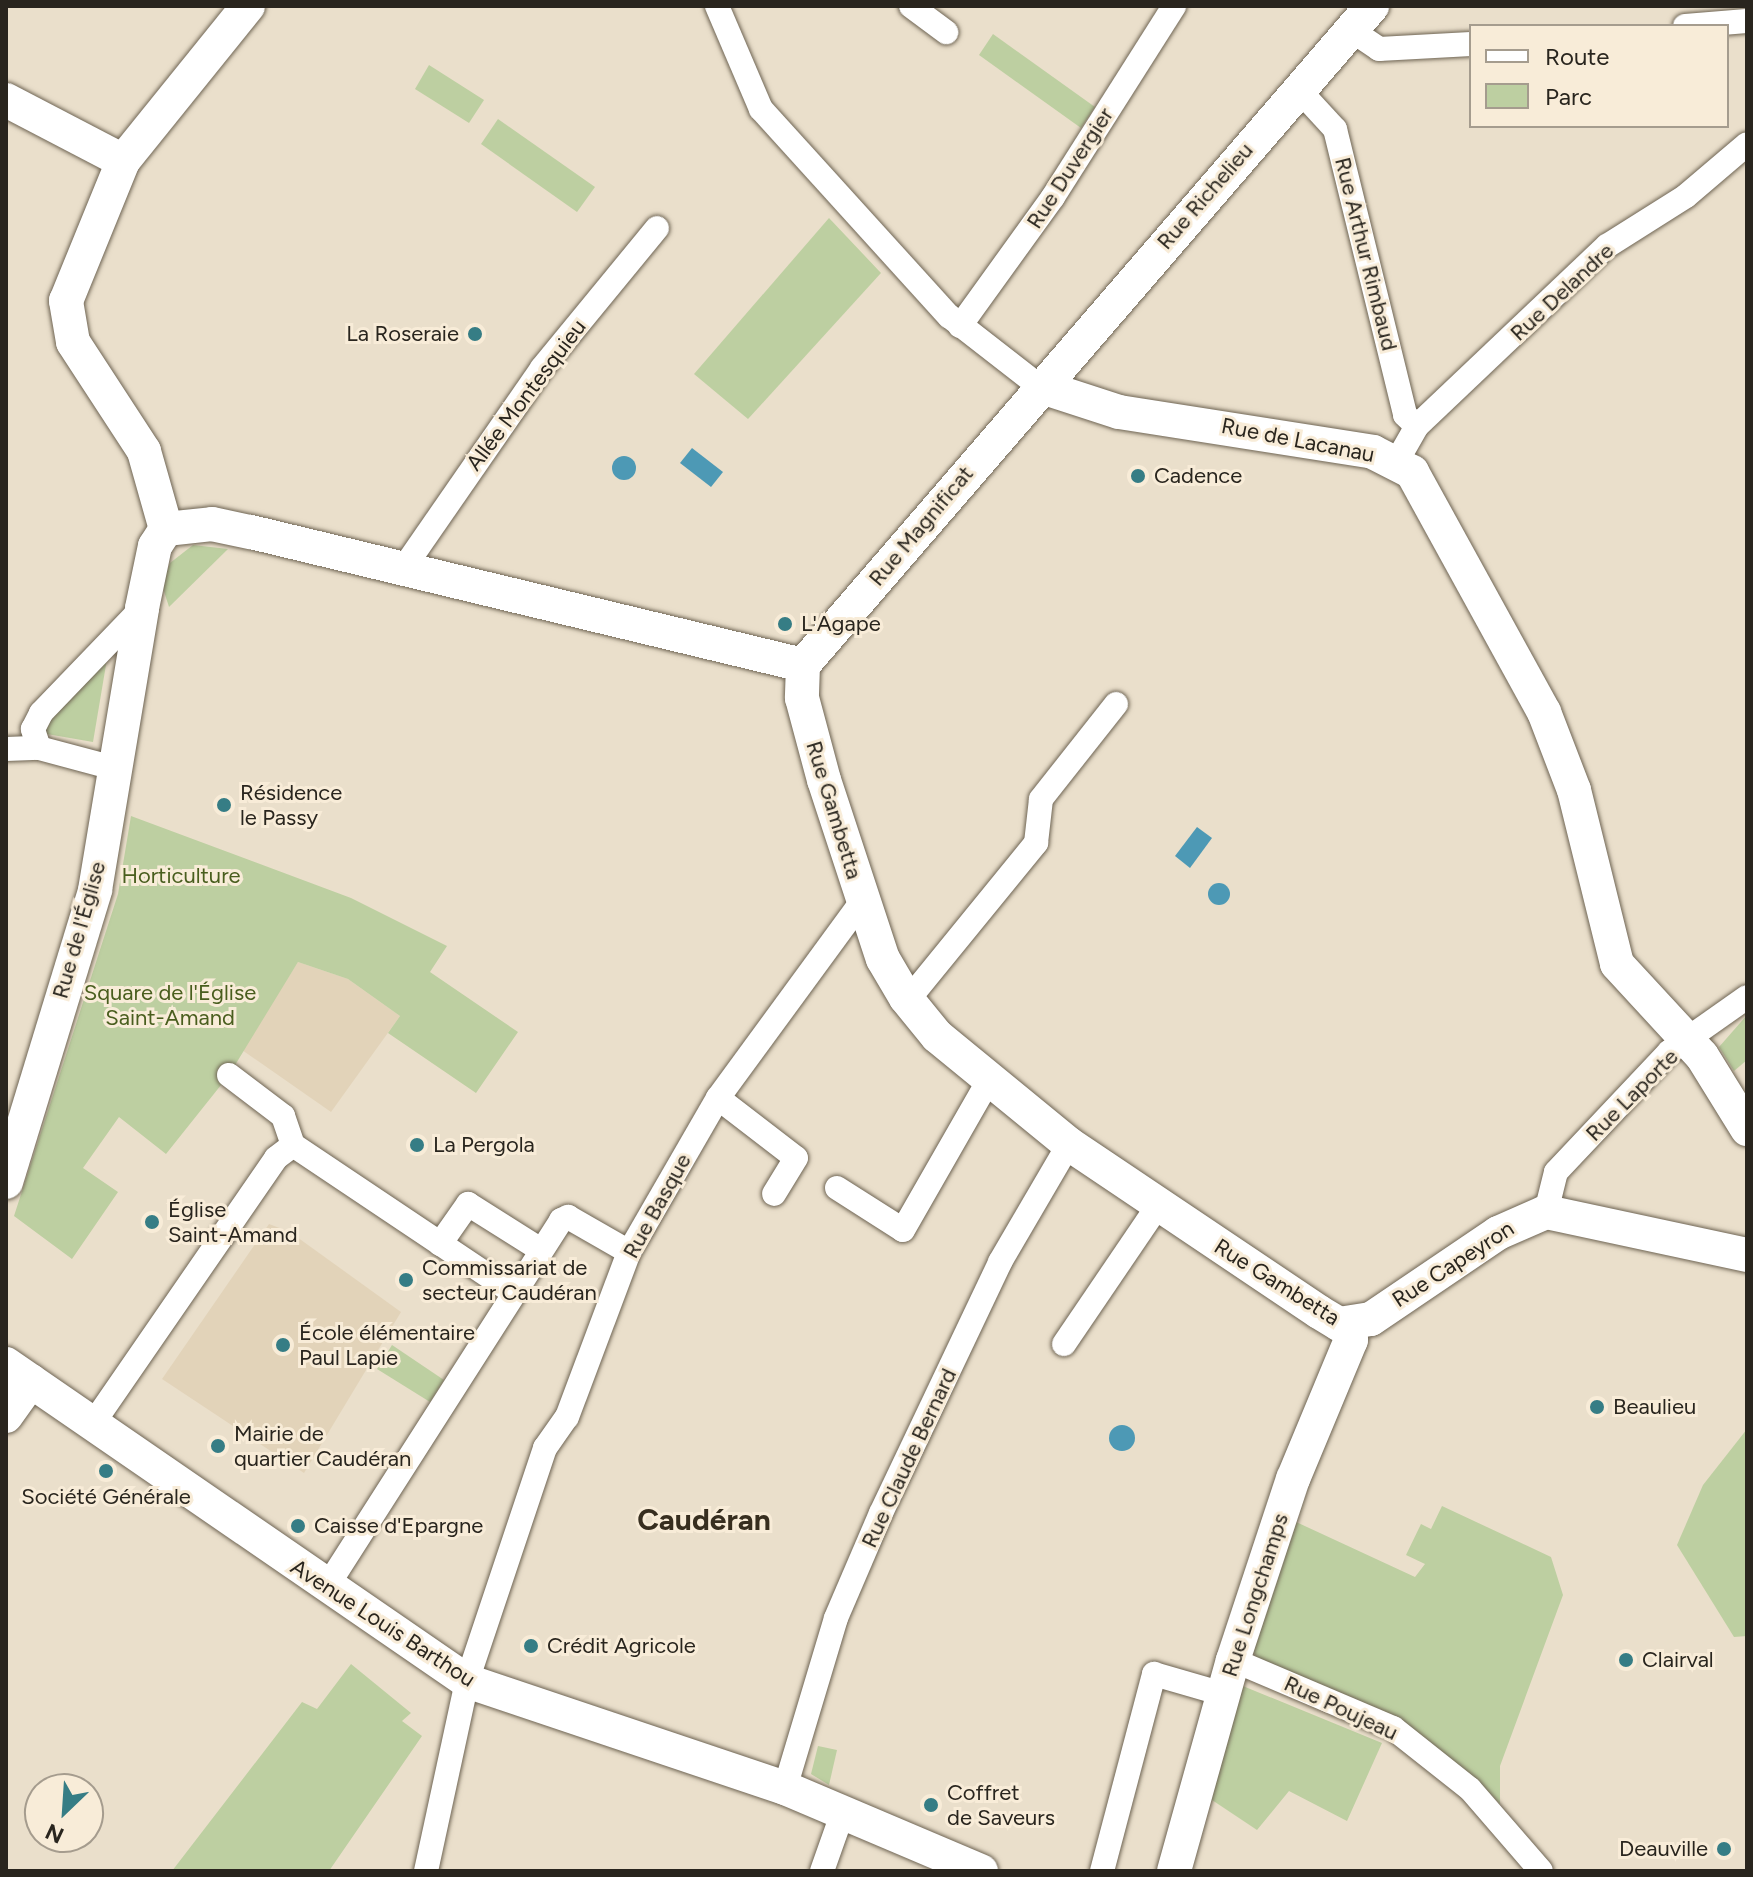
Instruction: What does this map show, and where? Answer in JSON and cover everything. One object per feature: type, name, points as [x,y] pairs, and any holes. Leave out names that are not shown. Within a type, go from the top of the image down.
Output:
[{"type":"street","points":[[248,6],[123,161],[66,301],[73,342],[144,451],[166,529],[212,524],[803,665]]},
{"type":"street","name":"Rue de Lacanau","points":[[717,6],[761,109],[960,326],[1039,386],[1093,407],[1319,441],[1397,461],[1427,490],[1544,712],[1574,790],[1617,964],[1689,1041],[1747,1129]]},
{"type":"street","points":[[911,6],[946,32]]},
{"type":"street","name":"Rue Duvergier","points":[[960,326],[1053,197],[1174,6]]},
{"type":"street","points":[[1362,18],[1379,49],[1469,44]]},
{"type":"street","name":"Rue Richelieu","points":[[1039,386],[1362,18]]},
{"type":"street","points":[[1710,24],[1747,21]]},
{"type":"street","name":"Rue Arthur Rimbaud","points":[[1299,90],[1335,129],[1405,415],[1417,426]]},
{"type":"street","points":[[6,100],[123,161]]},
{"type":"street","name":"Rue Delandre","points":[[1397,461],[1417,426],[1607,246],[1686,196],[1747,144]]},
{"type":"street","name":"Allée Montesquieu","points":[[403,569],[542,368],[657,228]]},
{"type":"street","name":"Rue Magnificat","points":[[803,665],[1039,386]]},
{"type":"street","name":"Rue de l'Église","points":[[6,1182],[95,890],[142,608],[155,546],[166,529]]},
{"type":"street","points":[[39,748],[33,729],[41,713],[142,608]]},
{"type":"street","name":"Rue Gambetta","points":[[803,665],[806,717],[883,959],[908,1000],[937,1036],[1069,1144],[1157,1207],[1350,1325]]},
{"type":"street","points":[[908,1000],[1036,843],[1041,799],[1116,704]]},
{"type":"street","points":[[6,749],[39,748],[114,768]]},
{"type":"street","name":"Rue Basque","points":[[426,1871],[467,1681],[545,1448],[567,1417],[629,1252],[718,1098],[863,900]]},
{"type":"street","name":"Rue Laporte","points":[[1546,1212],[1549,1180],[1669,1052],[1689,1041],[1747,997]]},
{"type":"street","points":[[229,1075],[283,1116],[293,1145],[514,1293]]},
{"type":"street","points":[[837,1188],[903,1230],[990,1078]]},
{"type":"street","points":[[718,1098],[796,1158],[774,1194]]},
{"type":"street","name":"Rue Claude Bernard","points":[[785,1788],[836,1618],[881,1513],[1000,1262],[1069,1144]]},
{"type":"street","points":[[92,1425],[276,1158],[293,1145]]},
{"type":"street","points":[[440,1244],[468,1204],[541,1250]]},
{"type":"street","points":[[1064,1344],[1157,1207]]},
{"type":"street","points":[[1546,1212],[1746,1253]]},
{"type":"street","name":"Rue Capeyron","points":[[1350,1325],[1371,1319],[1498,1233],[1546,1212]]},
{"type":"street","points":[[326,1588],[541,1250],[568,1217],[629,1252]]},
{"type":"street","name":"Rue Longchamps","points":[[1174,1871],[1233,1660],[1293,1479],[1351,1340],[1350,1325]]},
{"type":"street","points":[[6,1416],[18,1372]]},
{"type":"street","name":"Avenue Louis Barthou","points":[[18,1372],[326,1588],[467,1681],[844,1809],[981,1871]]},
{"type":"street","name":"Rue Poujeau","points":[[1233,1660],[1393,1728],[1470,1789],[1538,1870]]},
{"type":"street","points":[[1102,1871],[1154,1674],[1223,1694]]},
{"type":"street","points":[[822,1871],[844,1809]]},
{"type":"shaded area","points":[[298,962],[348,979],[400,1016],[331,1112],[242,1050]]},
{"type":"shaded area","name":"École élémentaire Paul Lapie","points":[[269,1224],[290,1232],[401,1312],[304,1473],[162,1379]]},
{"type":"green space","points":[[993,34],[1095,107],[1081,128],[979,55]]},
{"type":"green space","points":[[429,65],[484,100],[469,123],[415,89]]},
{"type":"green space","points":[[498,119],[595,187],[577,212],[481,144]]},
{"type":"green space","points":[[829,218],[881,273],[748,419],[694,374]]},
{"type":"green space","points":[[193,545],[228,549],[169,607],[162,585],[170,563]]},
{"type":"green space","points":[[109,647],[93,742],[41,733],[42,726]]},
{"type":"green space","points":[[131,816],[351,898],[447,946],[430,972],[518,1032],[476,1093],[388,1033],[400,1016],[348,979],[298,962],[229,1075],[166,1154],[119,1117],[83,1168],[118,1192],[72,1259],[14,1216],[118,894]]},
{"type":"green space","points":[[1747,1015],[1747,1060],[1734,1071],[1719,1047]]},
{"type":"green space","points":[[392,1345],[444,1380],[430,1402],[377,1369]]},
{"type":"green space","points":[[1747,1429],[1747,1636],[1734,1637],[1677,1545],[1703,1485]]},
{"type":"green space","points":[[1442,1506],[1551,1557],[1563,1595],[1500,1766],[1500,1804],[1479,1782],[1257,1659],[1251,1646],[1294,1521],[1415,1577],[1425,1564],[1406,1555],[1421,1524],[1431,1529]]},
{"type":"green space","points":[[351,1664],[411,1713],[402,1721],[422,1736],[329,1871],[172,1871],[302,1702],[317,1709]]},
{"type":"green space","points":[[1238,1684],[1382,1743],[1347,1821],[1289,1791],[1257,1830],[1206,1796]]},
{"type":"green space","points":[[818,1746],[837,1750],[829,1785],[811,1774]]},
{"type":"water","points":[[692,448],[723,472],[711,487],[680,463]]},
{"type":"water","points":[[624,456],[635,463],[636,468],[629,479],[624,480],[613,473],[612,468],[619,457]]},
{"type":"water","points":[[1197,827],[1212,838],[1190,868],[1175,856]]},
{"type":"water","points":[[1219,883],[1227,886],[1230,894],[1227,902],[1219,905],[1211,902],[1208,894],[1211,886]]},
{"type":"water","points":[[1122,1425],[1131,1429],[1135,1438],[1131,1447],[1122,1451],[1113,1447],[1109,1438],[1113,1429]]},
{"type":"place","name":"La Roseraie","points":[[475,334]]},
{"type":"place","name":"Cadence","points":[[1138,476]]},
{"type":"place","name":"L'Agape","points":[[785,624]]},
{"type":"place","name":"Résidence le Passy","points":[[224,805]]},
{"type":"place","name":"La Pergola","points":[[417,1145]]},
{"type":"place","name":"Église Saint-Amand","points":[[152,1222]]},
{"type":"place","name":"Commissariat de secteur Caudéran","points":[[406,1280]]},
{"type":"place","name":"École élémentaire Paul Lapie","points":[[283,1345]]},
{"type":"place","name":"Beaulieu","points":[[1597,1407]]},
{"type":"place","name":"Mairie de quartier Caudéran","points":[[218,1446]]},
{"type":"place","name":"Société Générale","points":[[106,1471]]},
{"type":"place","name":"Caisse d'Epargne","points":[[298,1526]]},
{"type":"place","name":"Crédit Agricole","points":[[531,1646]]},
{"type":"place","name":"Clairval","points":[[1626,1660]]},
{"type":"place","name":"Coffret de Saveurs","points":[[931,1805]]},
{"type":"place","name":"Deauville","points":[[1724,1849]]},
{"type":"district","name":"Caudéran","points":[[704,1520]]},
{"type":"park label","name":"Horticulture","points":[[181,876]]},
{"type":"park label","name":"Square de l'Église Saint-Amand","points":[[170,1004]]}]
